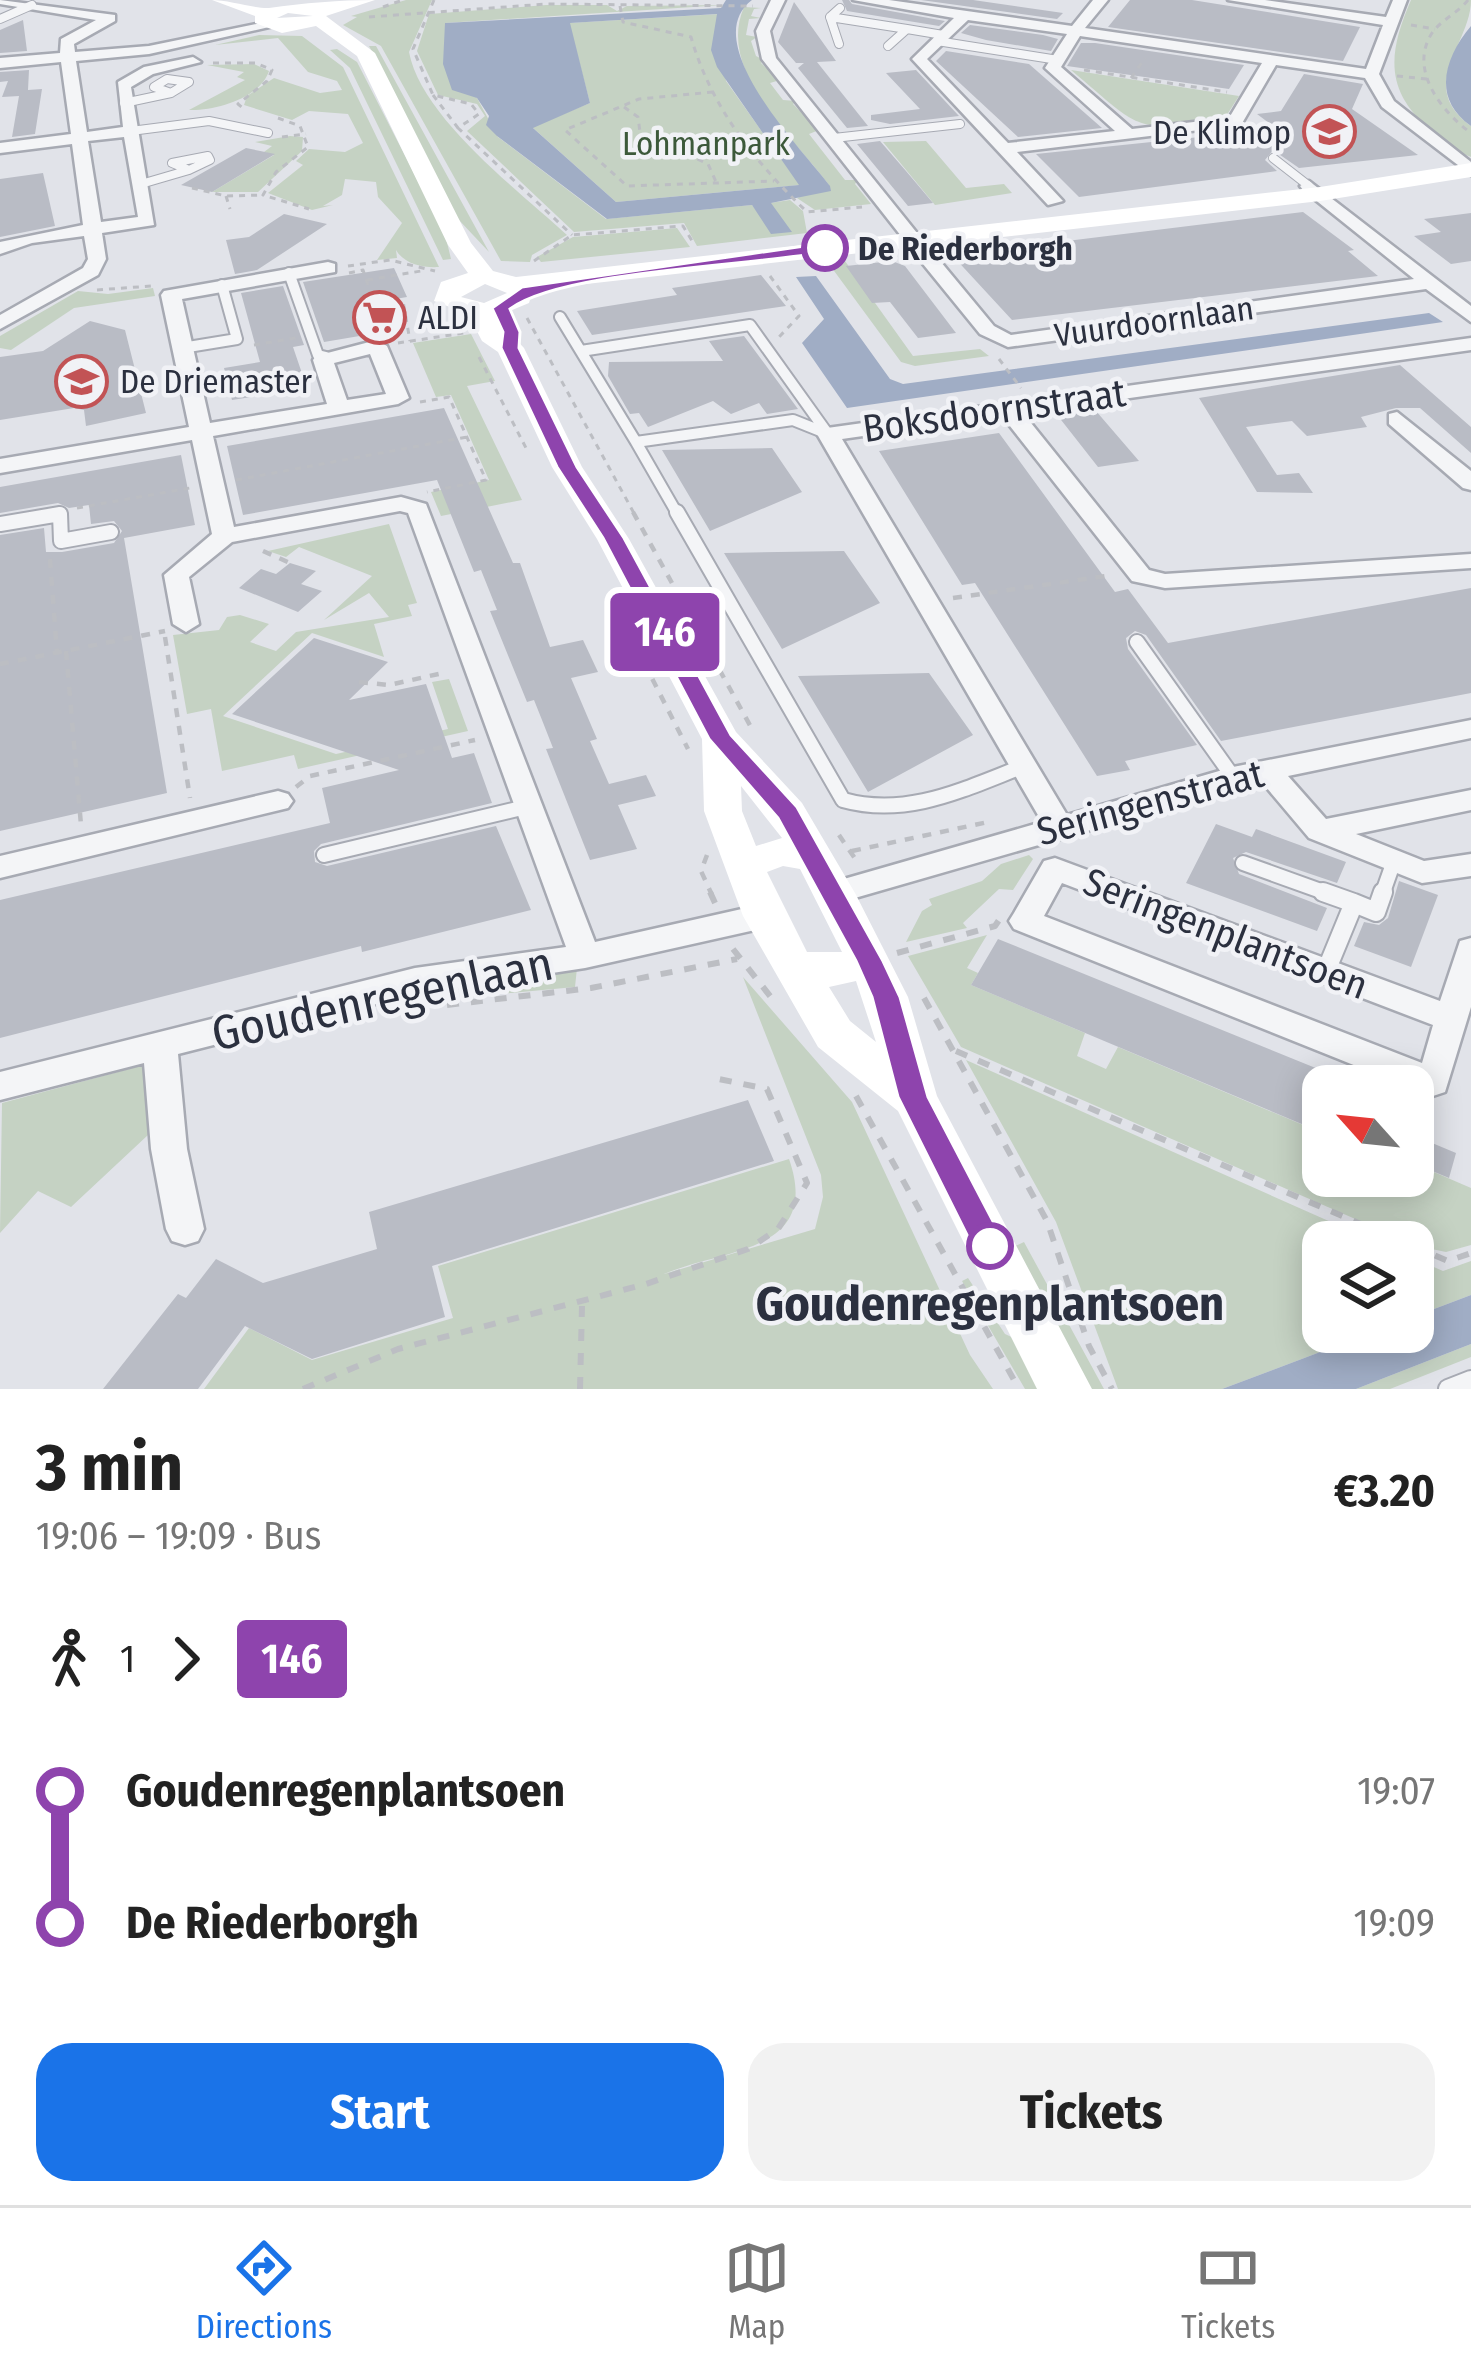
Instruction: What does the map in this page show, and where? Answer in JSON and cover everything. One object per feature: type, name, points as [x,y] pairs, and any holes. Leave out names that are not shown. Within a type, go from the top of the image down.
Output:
[{"type":"street","points":[[0,0],[110,18],[67,43],[98,259],[91,271],[0,323]]},
{"type":"street","points":[[221,0],[270,17]]},
{"type":"street","points":[[248,0],[270,17]]},
{"type":"street","points":[[0,63],[171,46],[270,17],[324,14],[366,0]]},
{"type":"street","points":[[778,0],[763,31],[763,48],[915,243]]},
{"type":"street","points":[[860,0],[1371,74]]},
{"type":"street","points":[[1078,33],[1076,25],[1101,0]]},
{"type":"street","points":[[1235,0],[1388,21]]},
{"type":"street","points":[[1400,0],[1371,74],[1388,104],[1471,170]]},
{"type":"street","points":[[324,14],[373,73],[460,245],[457,259],[464,275],[502,299]]},
{"type":"street","points":[[964,16],[919,59],[1009,148],[1054,201]]},
{"type":"street","points":[[1078,33],[1056,63],[1128,134]]},
{"type":"street","points":[[0,248],[29,238],[148,221],[123,85],[133,77],[193,62]]},
{"type":"street","points":[[1009,148],[1235,122],[1270,62]]},
{"type":"street","points":[[0,148],[130,131]]},
{"type":"street","points":[[464,275],[445,296],[459,308],[614,275],[915,243],[1471,170]]},
{"type":"street","points":[[1314,190],[1471,316]]},
{"type":"street","name":"Vuurdoornlaan","points":[[915,243],[987,331],[1008,341],[1430,283]]},
{"type":"street","points":[[224,536],[172,294],[336,267]]},
{"type":"street","points":[[502,299],[492,334],[518,335],[567,467],[834,893],[891,962],[886,997],[914,1097],[1065,1389]]},
{"type":"street","name":"Boksdoornstraat","points":[[1058,826],[828,434],[1014,398],[1471,344]]},
{"type":"street","points":[[0,466],[398,398],[377,346],[326,357],[322,362],[339,408]]},
{"type":"street","points":[[1014,398],[1135,572],[1165,581],[1471,561]]},
{"type":"street","points":[[1397,419],[1471,484]]},
{"type":"street","points":[[175,627],[176,575],[224,536],[411,505],[418,508],[585,956]]},
{"type":"street","name":"Seringenstraat","points":[[834,893],[1233,777],[1471,729]]},
{"type":"street","points":[[741,741],[723,811],[787,987],[834,1034],[914,1097]]},
{"type":"street","points":[[1267,770],[1319,831],[1422,872],[1471,865]]},
{"type":"street","points":[[1319,831],[1471,800]]},
{"type":"street","points":[[0,867],[278,801]]},
{"type":"street","points":[[742,866],[782,851],[813,856]]},
{"type":"street","name":"Seringenplantsoen","points":[[1452,1018],[1055,869],[1025,920],[1432,1082],[1452,1018],[1471,950]]},
{"type":"street","name":"Goudenregenlaan","points":[[0,1087],[415,981],[585,956],[764,916]]},
{"type":"street","points":[[787,987],[834,971],[891,962]]},
{"type":"street","points":[[160,1046],[169,1149],[185,1228]]},
{"type":"lane","points":[[0,19],[32,5]]},
{"type":"lane","points":[[830,17],[840,8]]},
{"type":"lane","points":[[830,17],[1056,63]]},
{"type":"lane","points":[[830,17],[839,44]]},
{"type":"lane","points":[[862,38],[866,23]]},
{"type":"lane","points":[[888,46],[907,29]]},
{"type":"lane","points":[[124,103],[172,93]]},
{"type":"lane","points":[[130,131],[209,121],[268,133]]},
{"type":"lane","points":[[834,138],[960,124]]},
{"type":"lane","points":[[1274,158],[1314,190]]},
{"type":"lane","points":[[141,184],[174,179],[190,171]]},
{"type":"lane","points":[[289,273],[308,336],[326,357]]},
{"type":"lane","points":[[182,348],[237,339],[222,285]]},
{"type":"lane","points":[[560,316],[843,800],[871,812],[911,806],[1024,766]]},
{"type":"lane","points":[[581,351],[736,324],[757,329],[828,434]]},
{"type":"lane","points":[[636,442],[793,420],[828,434]]},
{"type":"lane","points":[[0,524],[60,514],[61,541],[111,532]]},
{"type":"lane","points":[[1137,641],[1233,777]]},
{"type":"lane","points":[[324,855],[531,806]]},
{"type":"lane","points":[[1243,863],[1376,912],[1394,861]]},
{"type":"lane","points":[[1326,971],[1354,904]]},
{"type":"lane","points":[[1448,1389],[1471,1380]]},
{"type":"path","points":[[434,0],[413,50],[433,95],[458,128],[572,235]]},
{"type":"path","points":[[1468,0],[1429,37],[1427,79],[1445,112],[1471,133]]},
{"type":"path","points":[[324,14],[748,6]]},
{"type":"path","points":[[620,8],[621,19],[688,35],[713,92],[774,181],[807,212],[885,205]]},
{"type":"path","points":[[1056,63],[1250,96]]},
{"type":"path","points":[[1371,74],[1427,79]]},
{"type":"path","points":[[713,92],[622,105],[565,130],[627,186],[774,181]]},
{"type":"path","points":[[433,95],[470,104],[479,114],[458,128]]},
{"type":"path","points":[[622,105],[638,117],[640,132],[708,164],[717,184]]},
{"type":"path","points":[[174,179],[177,185],[226,196],[263,195]]},
{"type":"path","points":[[226,196],[230,209]]},
{"type":"path","points":[[805,221],[807,212]]},
{"type":"path","points":[[535,464],[472,344],[534,256],[572,235],[683,226],[697,250]]},
{"type":"path","points":[[336,267],[401,260],[421,272]]},
{"type":"path","points":[[763,266],[799,316],[770,346]]},
{"type":"path","points":[[336,267],[348,273],[363,270],[375,306],[403,301],[410,341]]},
{"type":"path","points":[[367,280],[421,272],[464,275]]},
{"type":"path","points":[[69,284],[104,292],[157,286],[172,294]]},
{"type":"path","points":[[518,335],[741,741]]},
{"type":"path","points":[[237,339],[253,345],[308,336]]},
{"type":"path","points":[[997,357],[1014,398]]},
{"type":"path","points":[[398,398],[412,404],[449,397],[486,480],[429,490],[411,505]]},
{"type":"path","points":[[60,514],[467,437]]},
{"type":"path","points":[[61,541],[49,551],[82,848]]},
{"type":"path","points":[[929,602],[1135,572]]},
{"type":"path","points":[[0,664],[175,627],[193,822]]},
{"type":"path","points":[[630,635],[687,744],[691,767]]},
{"type":"path","points":[[359,682],[389,685],[443,673]]},
{"type":"path","points":[[278,801],[310,776],[504,733]]},
{"type":"path","points":[[891,962],[995,926],[1007,907]]},
{"type":"path","points":[[737,958],[787,987]]},
{"type":"path","points":[[920,991],[1047,1221],[1089,1346],[1112,1389]]},
{"type":"path","points":[[956,1051],[1354,1221]]},
{"type":"path","points":[[302,1389],[352,1362],[416,1340],[582,1306],[764,1241],[794,1213],[808,1184],[767,1089],[710,1077]]},
{"type":"path","points":[[849,1086],[1019,1389]]},
{"type":"path","points":[[1434,1255],[1448,1261],[1471,1253]]},
{"type":"path","points":[[580,1389],[582,1306]]},
{"type":"green space","points":[[406,0],[432,0],[409,52],[432,102],[499,175],[567,235],[532,255],[530,262],[501,261],[381,46],[343,25],[357,17],[351,16]]},
{"type":"green space","points":[[1411,0],[1471,0],[1446,80],[1455,111],[1471,126],[1471,157],[1416,115],[1398,86],[1395,54]]},
{"type":"green space","points":[[607,5],[617,11],[627,6],[724,5],[445,23],[448,73],[477,98],[498,137],[606,219],[752,205],[771,230],[786,228],[770,203],[790,200],[803,211],[807,233],[697,246],[684,223],[574,232],[467,131],[485,116],[477,104],[438,95],[417,51],[429,14]]},
{"type":"green space","points":[[744,7],[761,8],[754,9],[751,16],[761,18],[749,19],[746,35],[757,37],[751,41],[756,56],[780,80],[770,83],[783,100],[796,101],[793,104],[819,130],[809,134],[845,180],[858,180],[855,184],[871,204],[815,210],[797,198],[829,185],[749,79],[738,31]]},
{"type":"green space","name":"Lohmanpark","points":[[719,14],[726,81],[800,185],[616,202],[532,127],[590,103],[569,23]]},
{"type":"green space","points":[[259,35],[302,36],[343,67],[439,267],[415,264],[396,250],[397,258],[377,260],[402,223],[378,197],[376,182],[345,179],[342,195],[323,206],[333,205],[312,210],[268,193],[303,165],[296,161],[309,149],[345,152],[363,143],[348,114],[309,111],[292,120],[244,105],[247,96],[274,78],[320,93],[342,90],[337,81],[308,72],[278,38],[215,45]]},
{"type":"green space","points":[[369,46],[376,46],[489,252],[458,219]]},
{"type":"green space","points":[[337,49],[357,62],[445,234],[451,259],[443,260],[350,68],[330,50]]},
{"type":"green space","points":[[254,64],[269,71],[256,89],[224,105],[189,110],[245,80],[237,77],[244,72],[207,65]]},
{"type":"green space","points":[[1071,70],[1239,96],[1223,121],[1152,125],[1126,115]]},
{"type":"green space","points":[[303,137],[302,151],[258,192],[212,192],[274,155],[264,152],[272,146],[255,142]]},
{"type":"green space","points":[[926,141],[966,188],[1004,184],[1012,193],[935,205],[883,142]]},
{"type":"green space","points":[[677,228],[690,247],[541,262],[537,257],[573,237]]},
{"type":"green space","points":[[845,261],[913,356],[980,349],[989,356],[915,366],[901,362],[829,264]]},
{"type":"green space","points":[[153,288],[155,296],[74,308],[11,350],[0,348],[0,336],[78,291],[108,294]]},
{"type":"green space","points":[[471,334],[495,381],[467,386],[522,500],[441,516],[431,492],[489,480],[451,395],[436,397],[413,343]]},
{"type":"green space","points":[[389,524],[417,603],[408,605],[412,616],[374,624],[384,657],[312,633],[223,716],[336,754],[448,729],[432,682],[449,679],[468,731],[298,769],[294,755],[222,771],[211,709],[187,714],[173,635],[219,630],[227,617],[240,615],[269,624],[250,642],[276,651],[296,632],[389,617],[369,593],[324,620],[372,576],[299,547],[286,557],[268,551]]},
{"type":"green space","points":[[1029,855],[1033,859],[1013,890],[999,889],[963,923],[967,928],[906,942],[922,911],[932,905],[929,899],[982,881],[1001,864]]},
{"type":"green space","points":[[987,935],[967,968],[978,973],[971,985],[1085,1033],[1077,1056],[1106,1069],[1118,1047],[1302,1125],[1302,1196],[961,1047],[908,956]]},
{"type":"green space","points":[[577,968],[575,987],[381,1005]]},
{"type":"green space","points":[[743,977],[852,1102],[970,1355],[993,1389],[204,1389],[249,1328],[312,1360],[453,1318],[438,1266],[789,1159],[796,1190],[792,1213],[780,1230],[739,1251],[664,1274],[815,1229],[823,1197],[821,1175]]},
{"type":"green space","points":[[966,1060],[1329,1221],[1302,1221],[1302,1353],[1317,1353],[1222,1389],[1118,1389],[1056,1222]]},
{"type":"green space","points":[[144,1065],[148,1135],[71,1207],[38,1191],[0,1233],[2,1103]]},
{"type":"green space","points":[[1434,1172],[1471,1188],[1471,1245],[1446,1252],[1434,1250],[1434,1221],[1360,1221],[1305,1197],[1434,1197]]},
{"type":"green space","points":[[1024,1242],[1104,1389],[1089,1389],[1013,1247]]},
{"type":"green space","points":[[1471,1261],[1471,1295],[1434,1309],[1434,1267],[1443,1271]]},
{"type":"green space","points":[[968,1278],[1005,1334],[1020,1341],[1045,1389],[1025,1389],[962,1281]]},
{"type":"green space","points":[[1471,1344],[1471,1357],[1390,1389],[1356,1389]]},
{"type":"water","points":[[726,0],[752,0],[738,19],[737,42],[745,68],[778,122],[830,186],[831,191],[771,203],[792,232],[771,234],[752,205],[607,219],[497,136],[486,125],[489,116],[477,98],[452,90],[443,64],[445,23],[721,8]],"holes":[[[717,14],[711,50],[717,67],[799,185],[616,202],[533,128],[590,103],[570,23]]]},
{"type":"water","points":[[1471,26],[1471,126],[1450,103],[1446,77],[1454,51]]},
{"type":"water","points":[[816,276],[890,379],[903,384],[1429,313],[1443,322],[847,408],[802,343],[824,319],[796,277]]},
{"type":"water","points":[[1471,1295],[1471,1344],[1356,1389],[1222,1389],[1317,1353],[1434,1353],[1434,1309]]},
{"type":"building","points":[[842,0],[945,21],[939,26],[847,11]]},
{"type":"building","points":[[921,0],[973,0],[1063,13],[1057,19]]},
{"type":"building","points":[[1130,0],[1192,0],[1360,27],[1343,61],[1108,27]]},
{"type":"building","points":[[794,2],[836,61],[817,62],[868,126],[847,128],[798,68],[804,63],[796,63],[778,42]]},
{"type":"building","points":[[23,20],[27,51],[0,53],[0,30]]},
{"type":"building","points":[[970,25],[1058,39],[1051,51],[961,33]]},
{"type":"building","points":[[1081,43],[1244,65],[1229,89],[1067,66]]},
{"type":"building","points":[[946,51],[1029,64],[1102,128],[1018,137],[936,61]]},
{"type":"building","points":[[29,70],[28,90],[42,89],[35,134],[12,137],[19,96],[2,97],[8,81],[0,82],[0,72]]},
{"type":"building","points":[[916,70],[959,116],[890,124],[871,120],[871,115],[920,109],[886,73]]},
{"type":"building","points":[[1304,74],[1363,84],[1352,109],[1418,155],[1299,168],[1273,150],[1265,160],[1277,171],[1079,197],[1036,154],[1277,129],[1257,114],[1281,111]]},
{"type":"building","points":[[880,141],[933,203],[908,206],[857,144]]},
{"type":"building","points":[[246,148],[275,154],[212,192],[181,185]]},
{"type":"building","points":[[43,173],[55,226],[0,237],[0,179]]},
{"type":"building","points":[[1303,212],[1354,250],[1348,251],[1378,276],[1012,320],[952,255]]},
{"type":"building","points":[[1471,213],[1471,261],[1451,264],[1414,236],[1441,232],[1424,219]]},
{"type":"building","points":[[284,214],[327,224],[257,270],[235,274],[226,240],[249,237]]},
{"type":"building","points":[[892,261],[905,266],[956,333],[918,338],[890,302],[872,303],[846,266]]},
{"type":"building","points":[[394,268],[407,297],[389,300],[401,329],[324,342],[303,282]]},
{"type":"building","points":[[761,275],[786,306],[592,335],[577,311],[677,295],[672,288]]},
{"type":"building","points":[[283,286],[304,345],[293,347],[307,388],[232,400],[224,368],[260,362],[241,293]]},
{"type":"building","points":[[90,321],[125,330],[146,413],[86,426],[84,410],[74,408],[0,420],[0,357],[43,351]]},
{"type":"building","points":[[744,336],[798,409],[767,414],[759,403],[731,414],[713,401],[648,427],[639,413],[630,414],[608,376],[609,362],[723,361],[709,341]]},
{"type":"building","points":[[1400,365],[1471,427],[1471,453],[1420,408],[1396,408],[1361,417],[1367,427],[1307,436],[1292,421],[1246,427],[1277,475],[1299,473],[1313,493],[1257,492],[1199,398]]},
{"type":"building","points":[[444,408],[513,563],[520,563],[550,647],[583,640],[598,672],[571,678],[597,739],[590,741],[609,784],[646,775],[656,796],[618,805],[637,849],[590,860],[546,749],[553,748],[534,700],[527,702],[490,611],[497,610],[481,570],[474,572],[437,480],[243,515],[227,446]]},
{"type":"building","points":[[1096,411],[1139,461],[1098,467],[1058,416]]},
{"type":"building","points":[[999,433],[1115,592],[1128,589],[1168,643],[1471,588],[1471,693],[1221,741],[1146,635],[1135,631],[1126,638],[1128,649],[1197,745],[1125,761],[1130,770],[1097,776],[975,583],[962,585],[879,451]]},
{"type":"building","points":[[772,448],[802,492],[710,531],[662,450]]},
{"type":"building","points":[[181,455],[195,525],[124,538],[167,793],[0,831],[0,535],[44,528],[46,552],[62,552],[114,543],[122,531],[114,521],[91,524],[89,505],[69,508],[58,503],[0,513],[0,487]]},
{"type":"building","points":[[844,551],[880,603],[782,649],[724,553]]},
{"type":"building","points":[[290,563],[316,571],[301,584],[322,591],[298,612],[239,588],[261,569],[276,574]]},
{"type":"building","points":[[314,638],[388,662],[349,700],[426,684],[452,758],[474,753],[492,803],[321,844],[314,851],[315,862],[327,866],[496,826],[531,910],[362,952],[361,946],[0,1038],[0,900],[330,823],[322,788],[399,770],[232,714]]},
{"type":"building","points":[[929,673],[973,735],[868,792],[798,676]]},
{"type":"building","points":[[1216,824],[1252,837],[1256,829],[1346,862],[1337,883],[1246,852],[1233,858],[1239,874],[1327,908],[1317,931],[1186,883]]},
{"type":"building","points":[[1399,881],[1438,895],[1411,967],[1354,946],[1364,922],[1379,925],[1388,918]]},
{"type":"building","points":[[998,939],[1308,1065],[1302,1065],[1302,1124],[971,985]]},
{"type":"building","points":[[748,1100],[774,1161],[432,1266],[445,1317],[312,1359],[245,1326],[198,1389],[103,1389],[178,1294],[186,1298],[216,1259],[263,1283],[377,1249],[369,1212]]},
{"type":"building","points":[[1434,1144],[1456,1153],[1449,1178],[1434,1172]]},
{"type":"bus line","name":"146","points":[[825,248],[614,275],[522,292],[515,302],[501,308],[512,332],[510,348],[567,467],[613,538],[721,739],[788,813],[834,893],[886,997],[914,1097],[990,1246]]},
{"type":"place","name":"De Klimop","points":[[1330,132]]},
{"type":"place","name":"De Riederborgh","points":[[825,248]]},
{"type":"place","name":"ALDI","points":[[379,317]]},
{"type":"place","name":"De Driemaster","points":[[81,381]]},
{"type":"place","name":"Goudenregenplantsoen","points":[[990,1246]]}]
